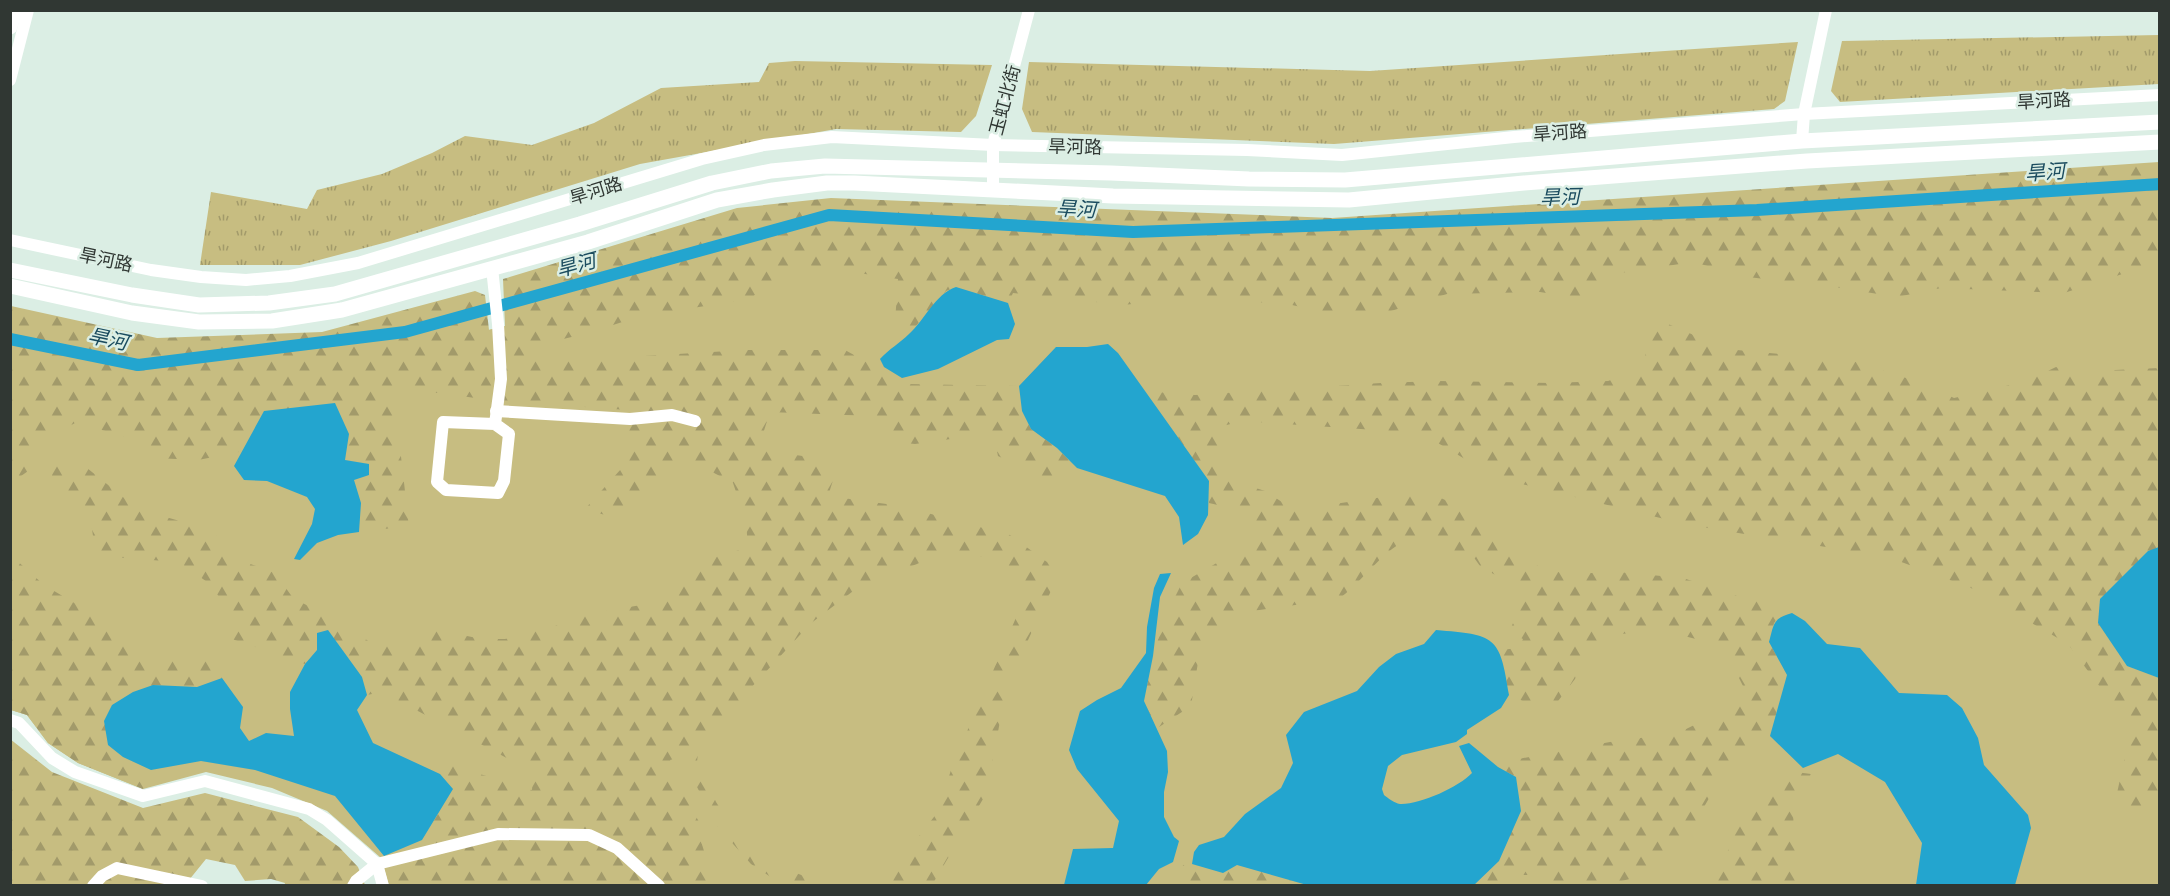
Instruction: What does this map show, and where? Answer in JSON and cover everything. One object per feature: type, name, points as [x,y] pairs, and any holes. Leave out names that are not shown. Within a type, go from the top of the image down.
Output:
[{"type":"main road","points":[[10,27],[15,10]]},
{"type":"main road","name":"旱河路","points":[[10,270],[132,295],[200,305],[269,303],[335,294],[580,224],[712,183],[771,171],[854,165],[1249,179],[1345,180],[1802,141],[2160,122]]},
{"type":"main road","points":[[1900,136],[1900,156]]},
{"type":"main road","points":[[10,286],[132,314],[200,322],[272,321],[342,310],[493,275],[717,200],[827,183],[1113,196],[1349,200],[1524,183],[1710,169],[2160,142]]},
{"type":"main road","points":[[1709,148],[1710,169]]},
{"type":"main road","points":[[854,165],[854,183]]},
{"type":"street","points":[[10,80],[28,10]]},
{"type":"street","name":"玉虹北街","points":[[993,190],[993,145],[1029,10]]},
{"type":"street","points":[[1802,141],[1804,114],[1826,10]]},
{"type":"street","name":"旱河路","points":[[10,240],[151,270],[246,280],[290,276],[358,263],[702,159],[764,145],[832,137],[993,145],[1247,150],[1342,155],[1514,137],[1804,114],[2160,95]]},
{"type":"street","points":[[493,275],[501,379],[495,424]]},
{"type":"street","points":[[496,411],[630,419],[672,415],[695,421]]},
{"type":"street","points":[[443,422],[495,424],[509,434],[504,482],[498,493],[446,490],[437,482],[443,422]]},
{"type":"street","points":[[10,720],[19,723],[52,758],[75,772],[142,796],[206,781],[309,810],[327,820],[377,864],[383,885]]},
{"type":"street","points":[[353,885],[377,864],[498,834],[589,835],[617,848],[659,885]]},
{"type":"street","points":[[93,885],[102,876],[117,868],[202,885]]},
{"type":"green space","points":[[2159,35],[2159,84],[1840,102],[1831,91],[1842,41]]},
{"type":"green space","points":[[1798,42],[1785,101],[1774,109],[1334,144],[1032,132],[1022,109],[1029,62],[1370,71]]},
{"type":"green space","points":[[795,61],[992,65],[976,116],[961,132],[836,129],[640,164],[391,241],[300,265],[200,265],[211,192],[307,209],[317,190],[382,174],[465,136],[532,145],[594,123],[661,88],[759,82],[769,63]]},
{"type":"green space","points":[[2159,162],[2159,262],[2064,293],[1941,288],[1897,297],[1748,277],[1693,262],[1620,273],[1584,299],[1540,292],[1447,294],[1371,317],[1332,314],[1292,305],[1196,297],[1123,305],[1013,293],[1008,303],[956,287],[946,291],[909,334],[895,322],[898,279],[793,263],[750,299],[641,316],[555,341],[541,350],[541,362],[746,350],[845,350],[906,384],[1019,386],[1022,411],[1031,429],[1057,448],[1077,468],[1062,480],[1049,481],[998,456],[993,433],[915,444],[896,442],[891,425],[870,416],[770,412],[760,443],[781,453],[817,458],[835,474],[828,496],[901,506],[1010,535],[1047,562],[1057,578],[1007,685],[986,794],[932,885],[881,885],[937,813],[953,764],[1018,613],[1023,575],[990,558],[941,552],[917,564],[861,585],[810,624],[699,744],[697,762],[716,802],[737,835],[772,864],[828,885],[783,885],[751,864],[717,826],[696,785],[687,755],[670,760],[680,787],[705,833],[700,838],[708,864],[729,885],[389,885],[384,866],[428,856],[422,840],[453,790],[440,774],[444,763],[532,790],[533,772],[382,692],[367,695],[362,677],[317,650],[305,664],[229,638],[239,626],[210,584],[179,562],[96,556],[89,509],[52,479],[52,459],[87,468],[138,509],[211,530],[242,561],[275,573],[293,598],[314,609],[326,612],[377,647],[408,642],[437,630],[482,639],[505,639],[594,613],[659,602],[710,560],[748,548],[746,521],[733,483],[699,465],[682,463],[633,510],[605,515],[585,509],[621,469],[628,410],[498,401],[393,387],[409,526],[359,532],[361,503],[354,480],[368,464],[345,460],[349,434],[264,411],[244,451],[198,460],[155,458],[121,435],[75,423],[42,441],[31,469],[11,483],[11,306],[157,338],[322,332],[475,291],[485,295],[489,330],[505,326],[503,279],[737,208],[831,198],[1332,218]]},
{"type":"green space","points":[[2159,213],[2159,885],[389,885],[381,858],[327,811],[272,788],[206,772],[143,789],[78,763],[48,743],[27,715],[11,710],[11,358],[369,359],[505,326],[675,253]]},
{"type":"green space","points":[[1652,317],[1726,349],[1853,361],[1922,383],[1954,398],[2027,381],[2056,367],[2071,372],[2159,368],[2159,806],[2114,807],[2131,729],[2068,644],[1971,588],[1888,557],[1689,525],[1497,478],[1421,433],[1242,421],[1219,427],[1219,476],[1265,491],[1299,513],[1306,508],[1425,491],[1452,503],[1535,565],[1565,574],[1618,572],[1683,578],[1737,596],[1754,598],[1780,616],[1774,623],[1769,642],[1787,675],[1770,736],[1736,752],[1694,824],[1667,863],[1642,876],[1605,885],[1563,885],[1528,875],[1505,875],[1497,885],[1473,885],[1499,861],[1516,777],[1498,767],[1513,760],[1610,742],[1678,733],[1749,698],[1723,646],[1657,629],[1601,637],[1581,664],[1575,679],[1555,705],[1525,702],[1509,695],[1500,650],[1519,648],[1523,639],[1509,632],[1524,599],[1502,579],[1480,566],[1475,559],[1422,538],[1412,538],[1401,543],[1378,561],[1338,599],[1245,612],[1199,656],[1191,706],[1156,729],[1144,701],[1153,656],[1165,617],[1182,583],[1260,538],[1244,511],[1209,503],[1209,481],[1144,391],[1195,395],[1438,381],[1550,383],[1608,381],[1643,369]]},
{"type":"green space","points":[[10,549],[14,558],[44,585],[98,617],[152,659],[208,661],[222,678],[197,687],[153,685],[123,757],[151,770],[143,789],[78,763],[48,743],[27,715],[11,710]]},
{"type":"green space","points":[[10,739],[52,772],[143,808],[205,793],[298,817],[339,847],[358,867],[365,885],[284,886],[285,883],[271,879],[245,881],[235,865],[206,859],[185,885],[11,885]]},
{"type":"green space","points":[[1788,771],[1811,774],[1796,798],[1793,816],[1797,856],[1807,885],[1699,885],[1727,854],[1733,832],[1749,805]]},
{"type":"green space","points":[[1192,864],[1223,873],[1237,865],[1307,885],[1180,886],[1183,865]]},
{"type":"water","points":[[956,287],[1008,303],[1015,324],[1009,339],[997,340],[938,369],[902,378],[884,367],[880,359],[915,328],[942,295]]},
{"type":"water","points":[[1108,344],[1118,353],[1209,481],[1208,515],[1198,534],[1183,545],[1179,517],[1165,496],[1077,468],[1057,448],[1031,429],[1022,411],[1019,386],[1056,347]]},
{"type":"water","points":[[335,403],[349,434],[345,460],[369,464],[369,475],[354,480],[361,503],[359,532],[338,535],[317,543],[300,560],[294,559],[312,524],[315,509],[307,497],[267,481],[244,480],[234,466],[264,411]]},
{"type":"water","points":[[2160,547],[2159,678],[2127,666],[2098,623],[2100,599],[2148,551]]},
{"type":"water","points":[[1171,573],[1160,597],[1153,656],[1144,701],[1167,751],[1168,772],[1164,792],[1164,817],[1174,837],[1179,841],[1173,862],[1159,869],[1146,885],[1064,885],[1073,849],[1113,848],[1119,821],[1077,769],[1069,750],[1080,711],[1121,688],[1146,653],[1147,627],[1154,588],[1160,574]]},
{"type":"water","points":[[1792,613],[1805,621],[1827,644],[1860,648],[1899,693],[1947,695],[1962,708],[1978,738],[1984,765],[2028,815],[2031,828],[2015,885],[1916,885],[1922,843],[1885,782],[1838,754],[1803,768],[1770,736],[1787,675],[1769,642],[1775,623],[1781,617]]},
{"type":"water","points":[[328,630],[362,677],[367,695],[357,710],[373,743],[440,774],[453,789],[422,840],[384,856],[335,796],[255,770],[201,761],[151,770],[123,757],[108,745],[104,721],[112,705],[133,692],[153,685],[197,687],[222,678],[243,707],[240,728],[249,741],[266,733],[294,736],[290,692],[305,664],[317,650],[317,633]]},
{"type":"water","points":[[1436,630],[1471,634],[1491,642],[1498,649],[1502,660],[1509,695],[1501,708],[1467,730],[1467,734],[1456,742],[1402,755],[1388,766],[1382,789],[1384,795],[1393,802],[1408,804],[1449,789],[1472,773],[1459,746],[1469,743],[1498,767],[1516,777],[1521,811],[1499,861],[1473,886],[1307,885],[1237,865],[1223,873],[1192,864],[1194,852],[1199,845],[1224,837],[1245,814],[1281,788],[1293,763],[1286,735],[1304,712],[1357,691],[1379,667],[1396,654],[1424,644]]},
{"type":"waterway","name":"旱河","points":[[10,339],[138,365],[405,332],[829,215],[1133,232],[1757,210],[2160,184]]}]
